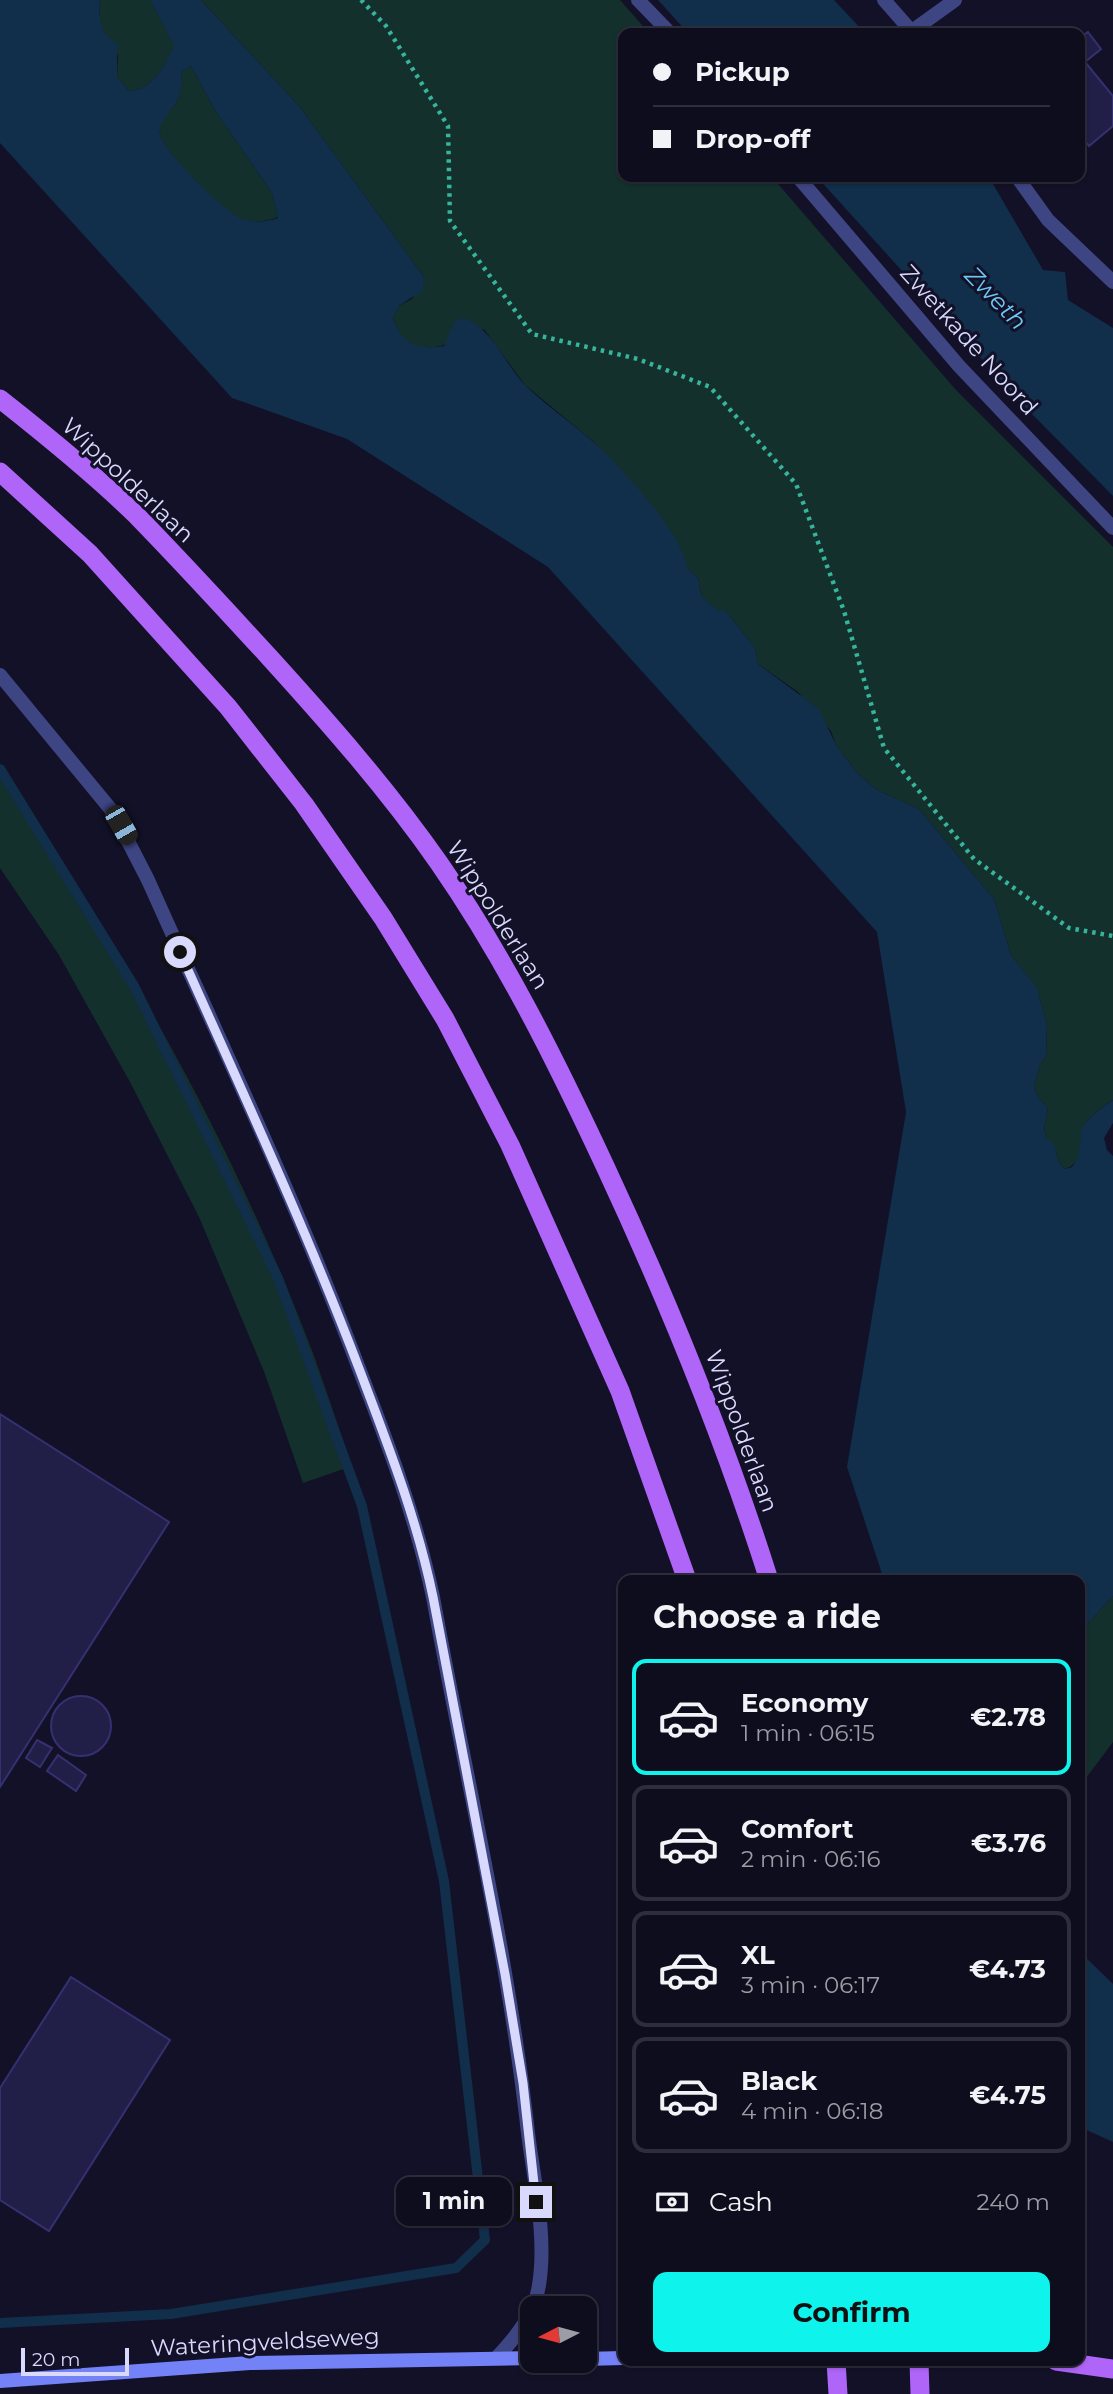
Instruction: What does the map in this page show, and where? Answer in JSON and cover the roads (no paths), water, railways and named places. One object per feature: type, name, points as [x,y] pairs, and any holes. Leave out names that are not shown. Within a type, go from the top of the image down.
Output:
[{"type":"main road","name":"Wippolderlaan","points":[[0,399],[60,447],[135,514],[218,601],[369,771],[439,863],[528,1009],[575,1101],[653,1268],[740,1493],[767,1575]]},
{"type":"main road","points":[[0,472],[90,554],[228,707],[304,804],[383,918],[444,1019],[510,1145],[620,1391],[685,1575]]},
{"type":"main road","name":"Wateringveldseweg","points":[[0,2381],[250,2363],[520,2358]]},
{"type":"main road","points":[[597,2359],[618,2358]]},
{"type":"main road","points":[[1085,2365],[1113,2369]]},
{"type":"main road","points":[[836,2366],[838,2394]]},
{"type":"main road","points":[[919,2366],[920,2394]]},
{"type":"street","points":[[638,0],[665,28]]},
{"type":"street","points":[[884,0],[908,28]]},
{"type":"street","points":[[918,28],[956,0]]},
{"type":"street","name":"Zwetkade Noord","points":[[802,182],[959,366],[1113,527]]},
{"type":"street","points":[[1021,182],[1048,220],[1113,282]]},
{"type":"street","points":[[0,675],[113,812],[138,859],[335,1304],[385,1436],[419,1540],[433,1597],[505,1974],[523,2083],[540,2237],[541,2262],[533,2305],[521,2329],[497,2357]]},
{"type":"water","points":[[0,0],[100,0],[103,30],[117,43],[117,77],[129,91],[145,86],[157,75],[174,45],[150,0],[201,0],[300,107],[424,277],[423,290],[399,306],[393,318],[401,334],[419,346],[435,347],[444,346],[455,321],[464,318],[483,330],[525,385],[603,451],[648,500],[675,537],[687,568],[698,578],[702,597],[719,611],[725,610],[755,648],[758,664],[819,709],[836,745],[858,774],[877,790],[919,809],[994,899],[1011,955],[1037,988],[1047,1025],[1046,1055],[1034,1086],[1038,1097],[1048,1108],[1044,1128],[1046,1139],[1054,1143],[1059,1163],[1065,1169],[1072,1167],[1077,1159],[1085,1123],[1113,1100],[1113,1123],[1104,1138],[1107,1150],[1113,1156],[1113,1596],[1085,1627],[1085,1575],[882,1575],[847,1467],[906,1112],[877,932],[548,567],[347,439],[232,398],[0,143]],"holes":[[[191,66],[216,112],[272,193],[278,218],[264,221],[241,218],[222,205],[172,153],[164,142],[160,129],[179,97],[182,71]]]},
{"type":"water","points":[[658,0],[834,0],[860,28],[683,28]]},
{"type":"water","name":"Zweth","points":[[822,182],[992,182],[1043,270],[1065,272],[1068,300],[1113,328],[1113,496],[1027,409]]},
{"type":"water","points":[[1085,1957],[1113,1984],[1113,2142],[1085,2129]]},
{"type":"waterway","points":[[0,769],[134,986],[278,1278],[362,1506],[444,1881],[485,2240],[456,2268],[171,2314],[0,2323]]}]
